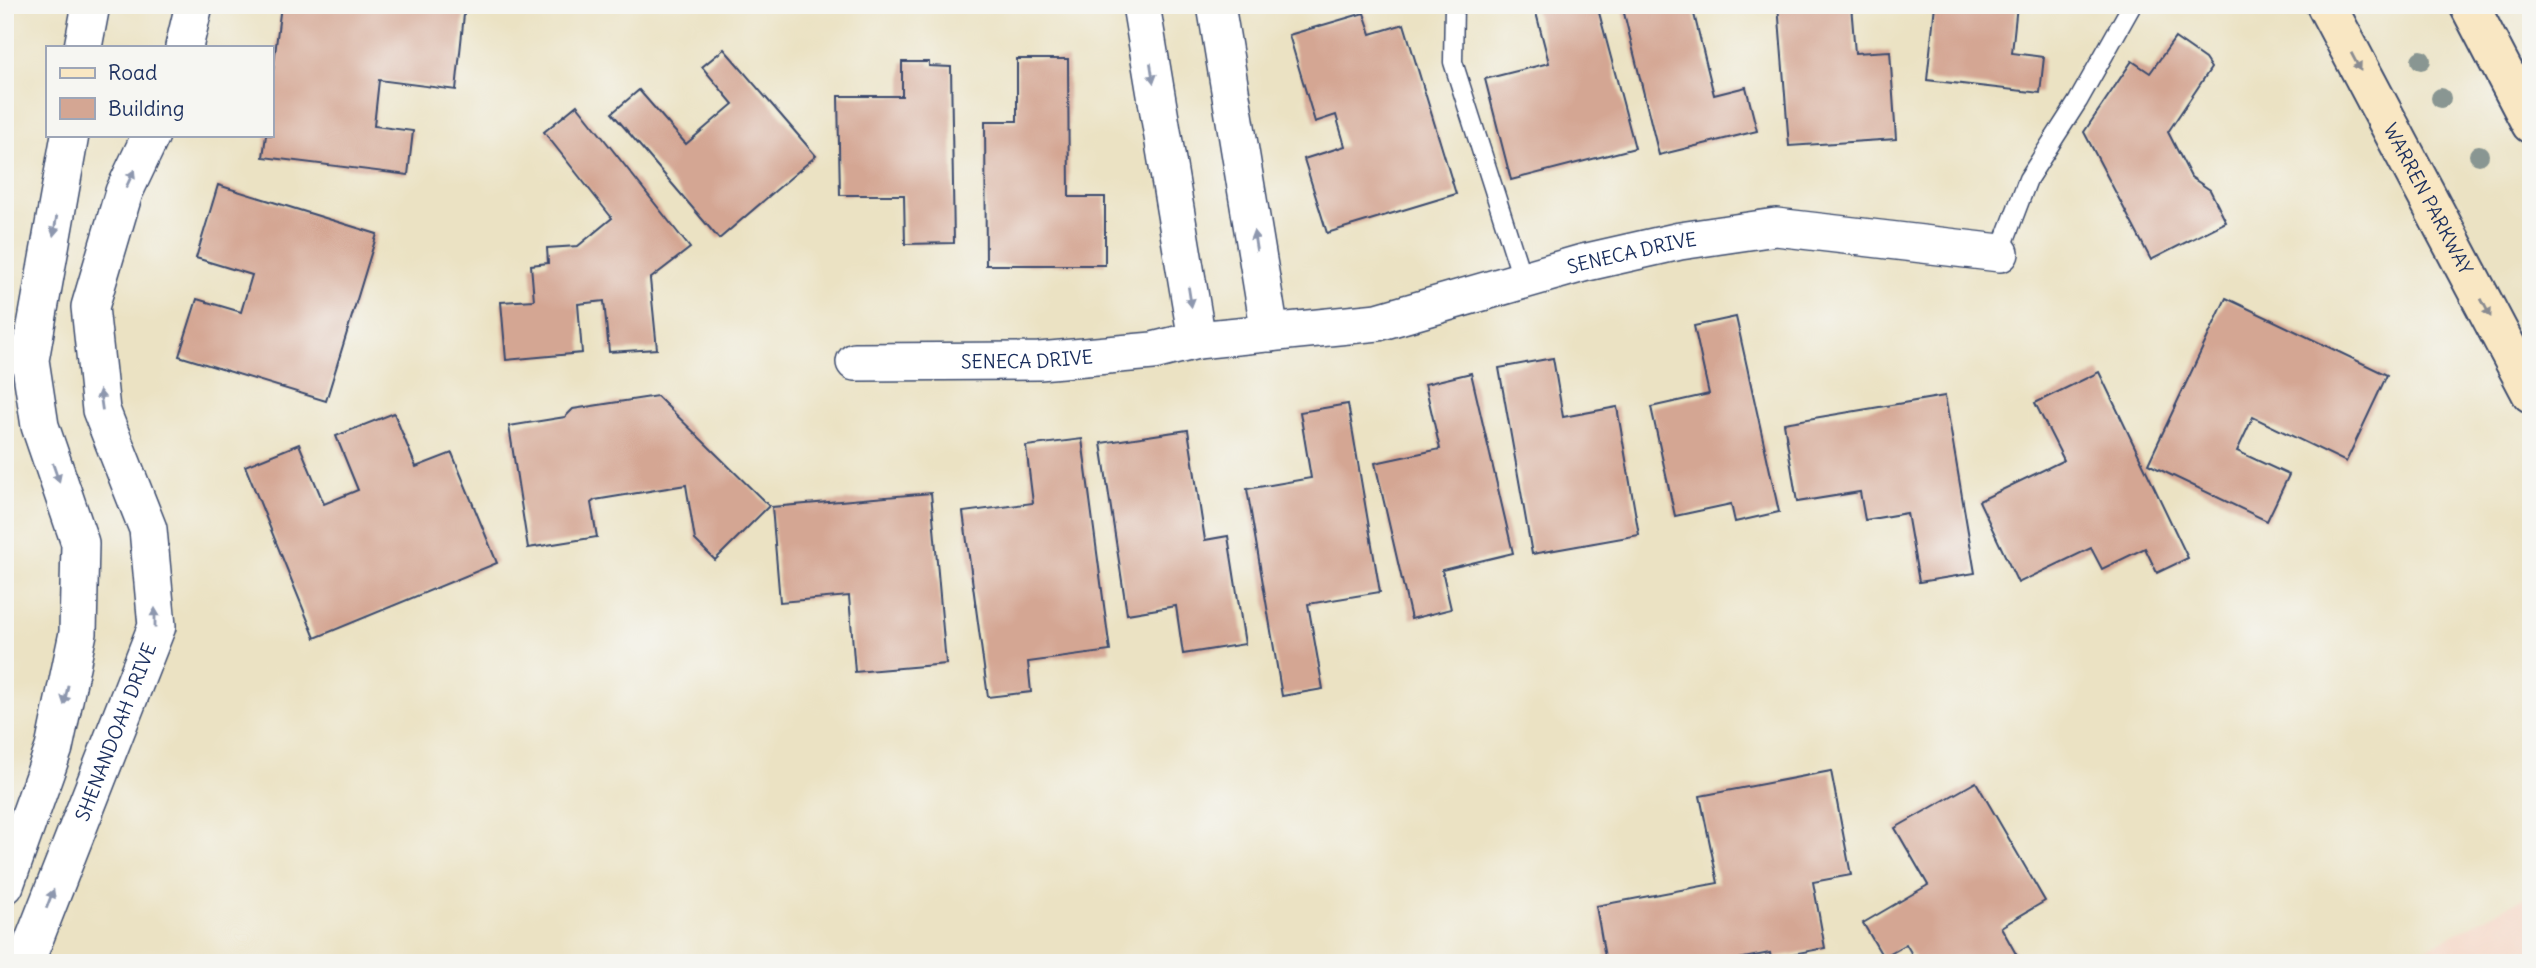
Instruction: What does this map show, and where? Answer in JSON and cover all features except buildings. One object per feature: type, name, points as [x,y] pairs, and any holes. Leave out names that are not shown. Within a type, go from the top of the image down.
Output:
[{"type":"main road","name":"WARREN PARKWAY","points":[[2326,5],[2531,393]]},
{"type":"main road","points":[[2469,5],[2531,124]]},
{"type":"street","points":[[83,46],[91,5]]},
{"type":"street","points":[[184,46],[194,5]]},
{"type":"street","points":[[1141,5],[1197,340]]},
{"type":"street","points":[[1216,5],[1270,333]]},
{"type":"street","points":[[5,884],[54,748],[78,633],[80,543],[40,426],[30,360],[70,136]]},
{"type":"street","name":"SHENANDOAH DRIVE","points":[[25,963],[156,626],[148,529],[101,410],[90,307],[124,192],[151,136]]},
{"type":"street","name":"SENECA DRIVE","points":[[855,362],[1040,361],[1153,351],[1197,340],[1378,322],[1680,240],[1776,227],[2000,253]]},
{"type":"lane","points":[[1454,5],[1453,62],[1523,281]]},
{"type":"lane","points":[[2000,253],[2028,179],[2078,102],[2132,5]]},
{"type":"shaded area","points":[[2531,894],[2531,963],[2399,963]]}]
